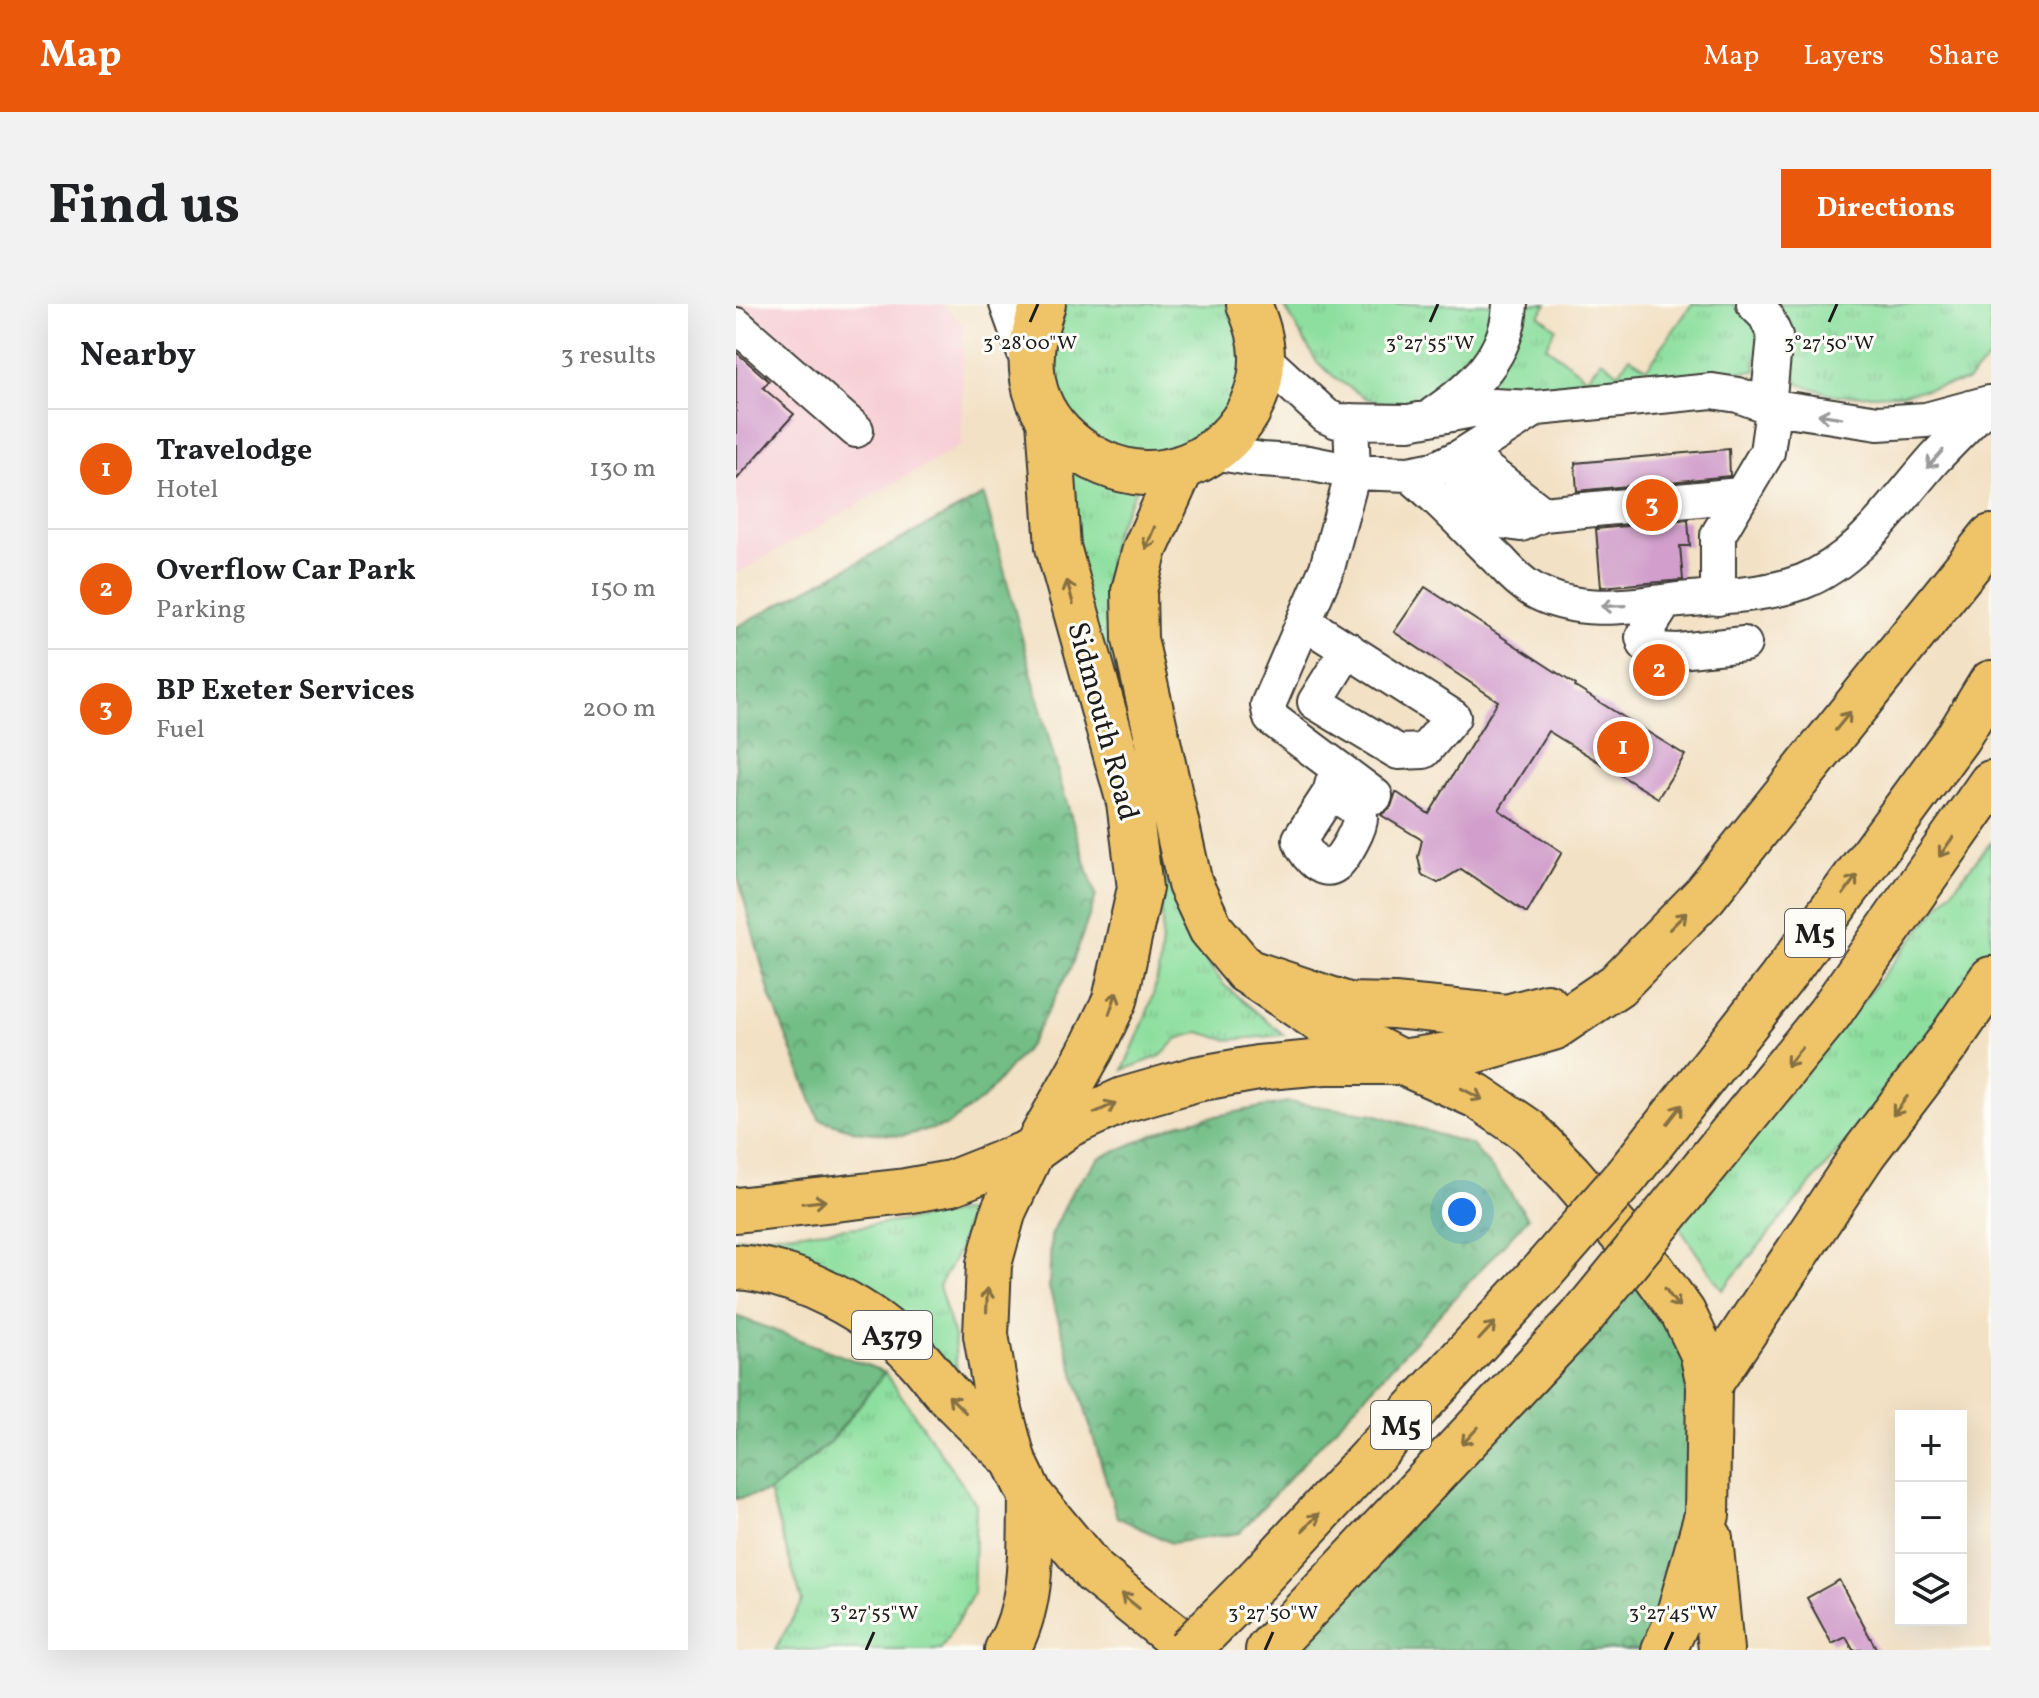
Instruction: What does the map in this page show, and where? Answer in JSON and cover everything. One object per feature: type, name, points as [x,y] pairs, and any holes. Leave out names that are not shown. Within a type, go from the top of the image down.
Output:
[{"type":"main road","points":[[1043,304],[1032,337],[1032,372],[1038,397],[1049,420],[1075,448],[1108,466],[1145,473],[1198,460],[1234,433],[1250,411],[1259,385],[1263,358],[1259,329],[1249,304]]},
{"type":"main road","name":"Sidmouth Road","points":[[1022,1477],[997,1399],[986,1335],[989,1264],[1004,1210],[1034,1148],[1092,1048],[1115,1000],[1140,888],[1129,802],[1058,547],[1049,420]]},
{"type":"main road","name":"Sidmouth Road","points":[[1198,460],[1145,549],[1134,591],[1135,639],[1190,884],[1211,929],[1246,971],[1321,1021],[1477,1096],[1527,1130],[1569,1173],[1653,1271],[1683,1313],[1702,1352],[1709,1385],[1707,1515]]},
{"type":"main road","points":[[736,1210],[951,1183],[1034,1148],[1068,1125],[1123,1100],[1196,1079],[1258,1068],[1324,1062],[1401,1062],[1474,1051],[1553,1028],[1617,985],[1705,895],[1991,537]]},
{"type":"main road","name":"M5","points":[[1189,1650],[1544,1270],[1627,1175],[1781,979],[1958,737],[1991,683]]},
{"type":"main road","name":"M5","points":[[1268,1650],[1581,1318],[1829,1014],[1991,783]]},
{"type":"main road","points":[[1246,971],[1348,1005],[1394,1006],[1507,1017],[1570,999],[1624,977]]},
{"type":"main road","points":[[1709,1385],[1864,1153],[1947,1044],[1991,979]]},
{"type":"main road","name":"A379","points":[[736,1267],[791,1279],[842,1300],[881,1325],[915,1356],[1022,1477]]},
{"type":"main road","points":[[1007,1650],[1025,1604],[1030,1565],[1022,1477]]},
{"type":"main road","points":[[1022,1477],[1094,1572],[1189,1650]]},
{"type":"main road","points":[[1664,1650],[1676,1624],[1707,1515]]},
{"type":"main road","points":[[1707,1515],[1721,1650]]},
{"type":"street","points":[[1007,304],[1032,372]]},
{"type":"street","points":[[1430,416],[1452,402],[1494,360],[1505,335],[1510,304]]},
{"type":"street","points":[[1718,598],[1718,535],[1767,452],[1772,417],[1768,406],[1775,336],[1766,316],[1754,304]]},
{"type":"street","points":[[736,325],[856,430]]},
{"type":"street","points":[[1263,358],[1326,416],[1337,421],[1409,422],[1493,406],[1537,408],[1712,391],[1738,395],[1768,406],[1878,423],[1926,420],[1990,402]]},
{"type":"street","points":[[1537,408],[1435,466],[1429,489],[1464,528],[1532,590],[1577,605],[1610,608],[1718,598],[1801,582],[1824,570],[1875,530],[1935,458],[1990,402]]},
{"type":"street","points":[[1351,421],[1353,472],[1327,568],[1268,705],[1271,718],[1334,780],[1375,796]]},
{"type":"street","points":[[1198,460],[1308,463],[1353,472],[1481,466],[1543,514],[1740,495]]},
{"type":"street","points":[[1665,602],[1643,637],[1652,650],[1679,651],[1744,644]]},
{"type":"street","points":[[1304,622],[1348,649]]},
{"type":"shaded area","points":[[736,304],[942,304],[963,324],[962,445],[736,574]]},
{"type":"green space","points":[[1064,304],[1228,304],[1242,339],[1243,370],[1231,404],[1210,430],[1171,450],[1148,453],[1117,449],[1072,420],[1050,373],[1054,324]]},
{"type":"green space","points":[[1283,304],[1496,304],[1490,336],[1474,361],[1444,389],[1397,405],[1367,399],[1317,362]]},
{"type":"green space","points":[[1521,304],[1547,304],[1539,315],[1556,328],[1546,346],[1587,378],[1601,360],[1619,373],[1629,357],[1647,368],[1692,304],[1733,304],[1756,325],[1762,355],[1755,361],[1756,371],[1662,375],[1472,395]]},
{"type":"green space","points":[[1775,304],[1991,304],[1991,356],[1967,381],[1903,394],[1838,396],[1798,384],[1792,366],[1792,331]]},
{"type":"green space","points":[[1065,454],[1141,480],[1114,533],[1105,582],[1106,623],[1132,720],[1147,804],[1167,882],[1202,954],[1223,984],[1284,1035],[1227,1040],[1199,1032],[1177,1039],[1161,1056],[1123,1070],[1154,991],[1161,948],[1161,904],[1146,817],[1096,646]]},
{"type":"green space","points":[[984,495],[1061,784],[1096,896],[1071,967],[1030,1044],[984,1098],[946,1126],[901,1136],[856,1131],[819,1119],[770,995],[736,870],[736,627]]},
{"type":"green space","points":[[1991,842],[1991,948],[1934,1037],[1722,1290],[1679,1227]]},
{"type":"green space","points":[[1287,1102],[1374,1114],[1472,1145],[1528,1218],[1239,1533],[1171,1543],[1117,1517],[1049,1288],[1051,1236],[1072,1191],[1099,1158],[1181,1123]]},
{"type":"green space","points":[[969,1211],[959,1250],[939,1286],[954,1337],[957,1374],[736,1248],[736,1238],[859,1227]]},
{"type":"green space","points":[[1653,1271],[1709,1385],[1664,1650],[1280,1650],[1581,1318]]},
{"type":"green space","points":[[736,1316],[885,1372],[830,1442],[769,1492],[736,1499]]},
{"type":"green space","points":[[885,1372],[976,1504],[973,1594],[941,1650],[775,1650],[802,1601],[769,1492],[831,1442]]},
{"type":"building","points":[[736,352],[769,381],[763,388],[794,414],[736,480]]},
{"type":"building","points":[[1729,449],[1730,476],[1577,491],[1575,463]]},
{"type":"building","points":[[1688,520],[1690,546],[1680,546],[1683,580],[1601,587],[1596,529]]},
{"type":"building","points":[[1425,587],[1575,687],[1685,755],[1658,798],[1548,731],[1499,810],[1562,852],[1527,913],[1461,869],[1438,883],[1422,875],[1418,857],[1422,840],[1381,815],[1391,807],[1396,792],[1429,814],[1498,701],[1394,632]]},
{"type":"building","points":[[1839,1580],[1877,1650],[1853,1650],[1846,1637],[1832,1644],[1807,1598]]},
{"type":"place","name":"BP Exeter Services","points":[[1652,505]]},
{"type":"place","name":"Overflow Car Park","points":[[1659,670]]},
{"type":"place","name":"Travelodge","points":[[1623,747]]}]
